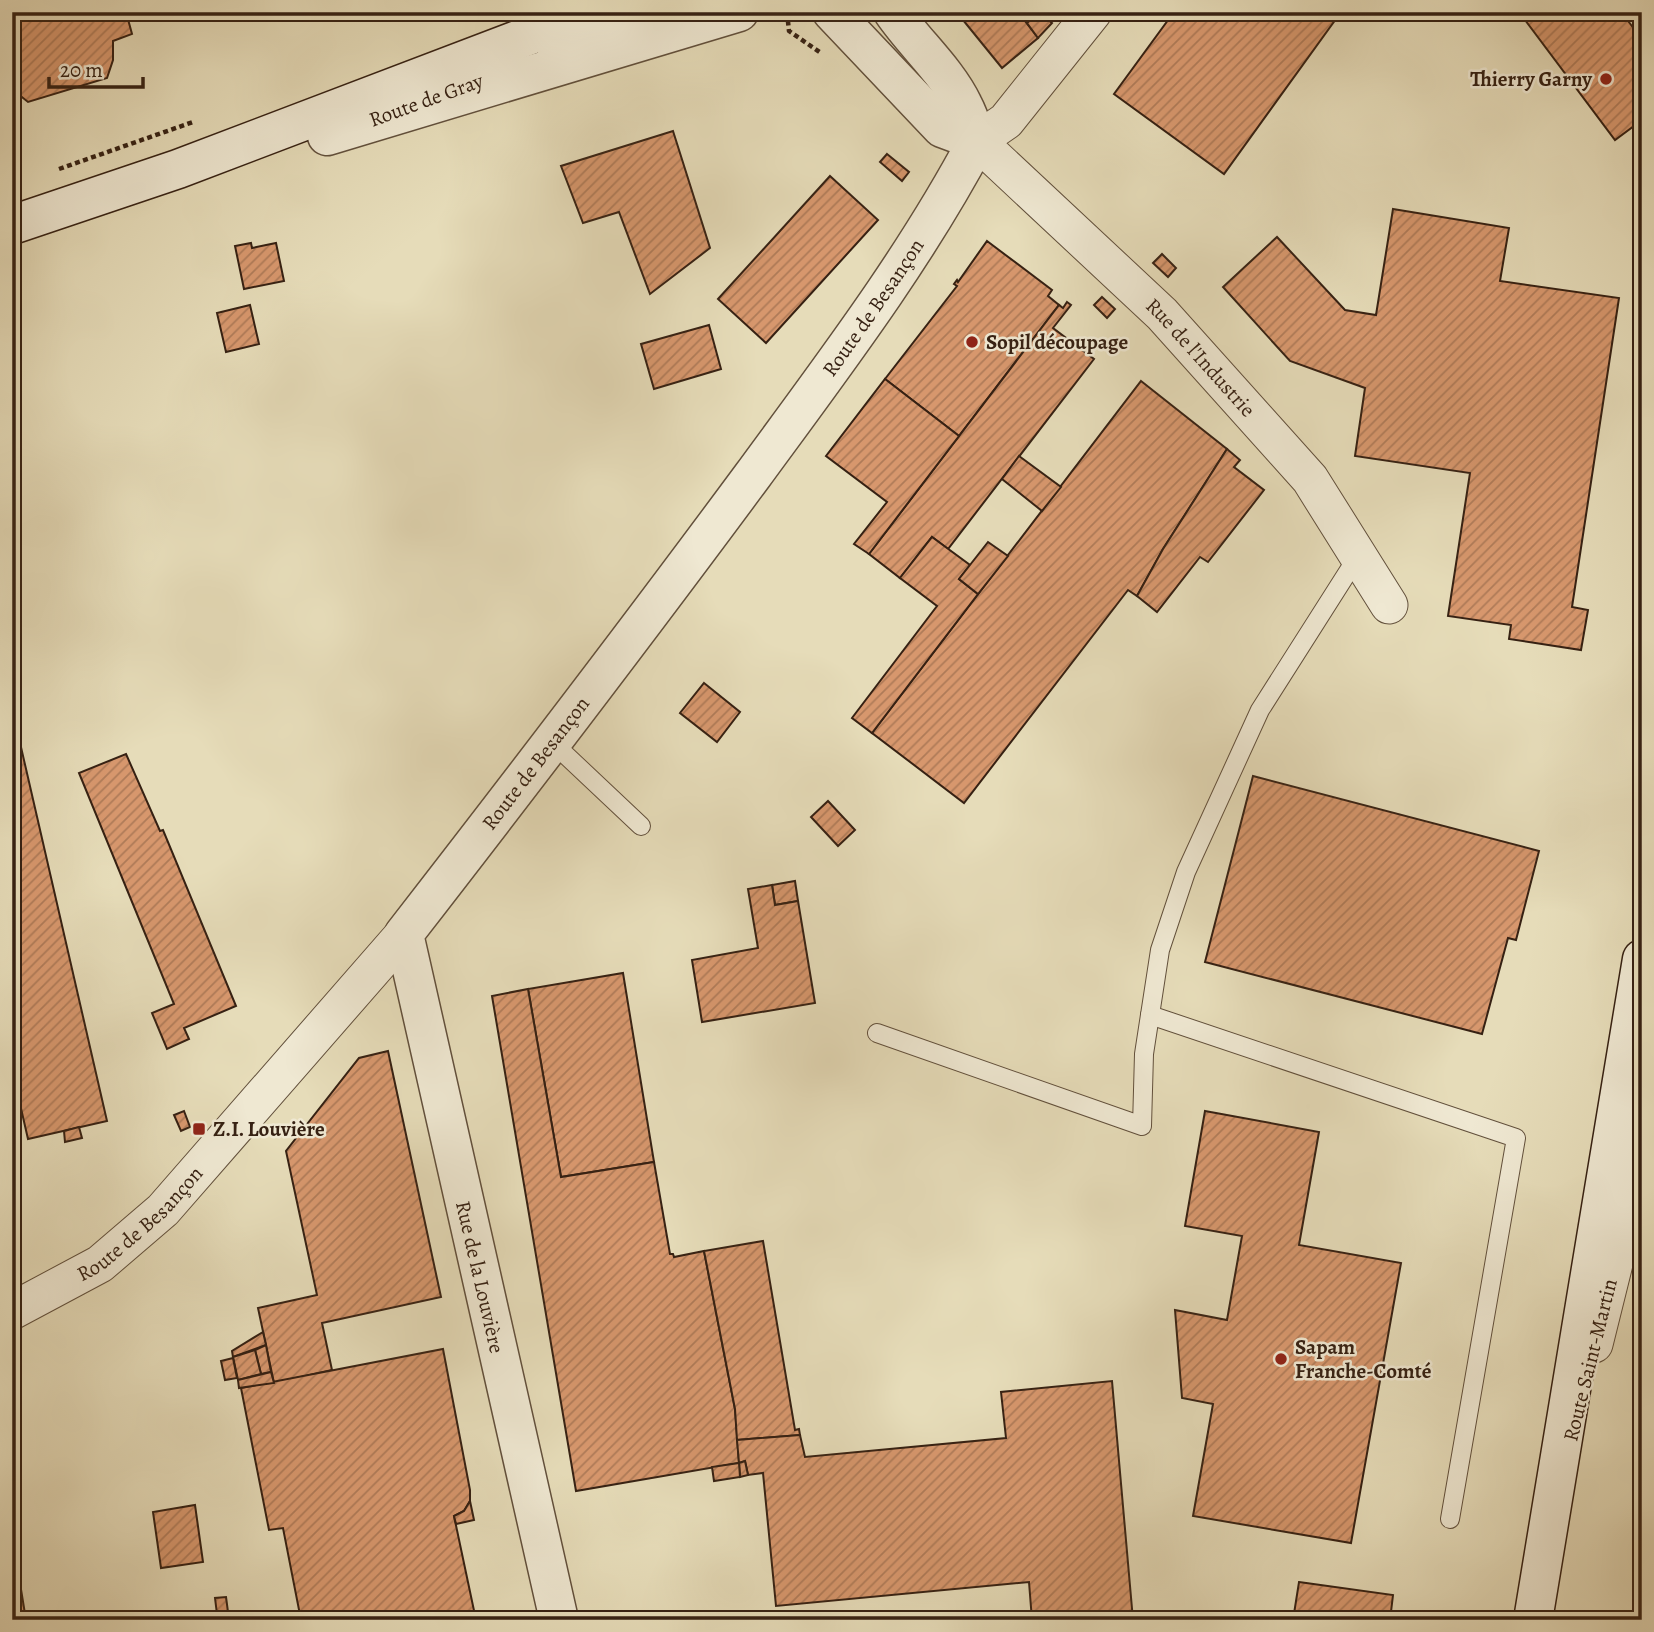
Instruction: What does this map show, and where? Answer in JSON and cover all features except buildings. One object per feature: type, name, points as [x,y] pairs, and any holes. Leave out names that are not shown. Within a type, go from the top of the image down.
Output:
[{"type":"street","name":"Route de Gray","points":[[12,225],[178,169],[591,12]]},
{"type":"street","name":"Route de Gray","points":[[178,169],[327,136],[668,12]]},
{"type":"street","points":[[327,136],[739,12]]},
{"type":"street","points":[[892,12],[963,104],[977,141]]},
{"type":"street","name":"Route de Besançon","points":[[12,1311],[100,1264],[163,1210],[404,934],[617,660],[837,359],[923,237],[977,141],[1006,121],[1093,12]]},
{"type":"street","points":[[829,14],[942,128],[977,141]]},
{"type":"street","name":"Rue de l'Industrie","points":[[977,141],[1161,314],[1310,479],[1389,605]]},
{"type":"street","name":"Rue de la Louvière","points":[[404,934],[559,1620]]},
{"type":"street","points":[[1533,1620],[1642,959]]},
{"type":"street","name":"Route Saint-Martin","points":[[1548,1528],[1642,1151]]},
{"type":"lane","points":[[877,1033],[1142,1126],[1144,1054],[1160,950],[1186,872],[1260,710],[1358,556]]},
{"type":"lane","points":[[552,743],[641,827]]},
{"type":"lane","points":[[1150,1015],[1516,1138],[1450,1519]]},
{"type":"place","name":"Thierry Garny","points":[[1606,79]]},
{"type":"place","name":"Sopil découpage","points":[[972,342]]},
{"type":"place","name":"Z.I. Louvière","points":[[199,1129]]},
{"type":"place","name":"Sapam Franche-Comté","points":[[1281,1359]]}]
